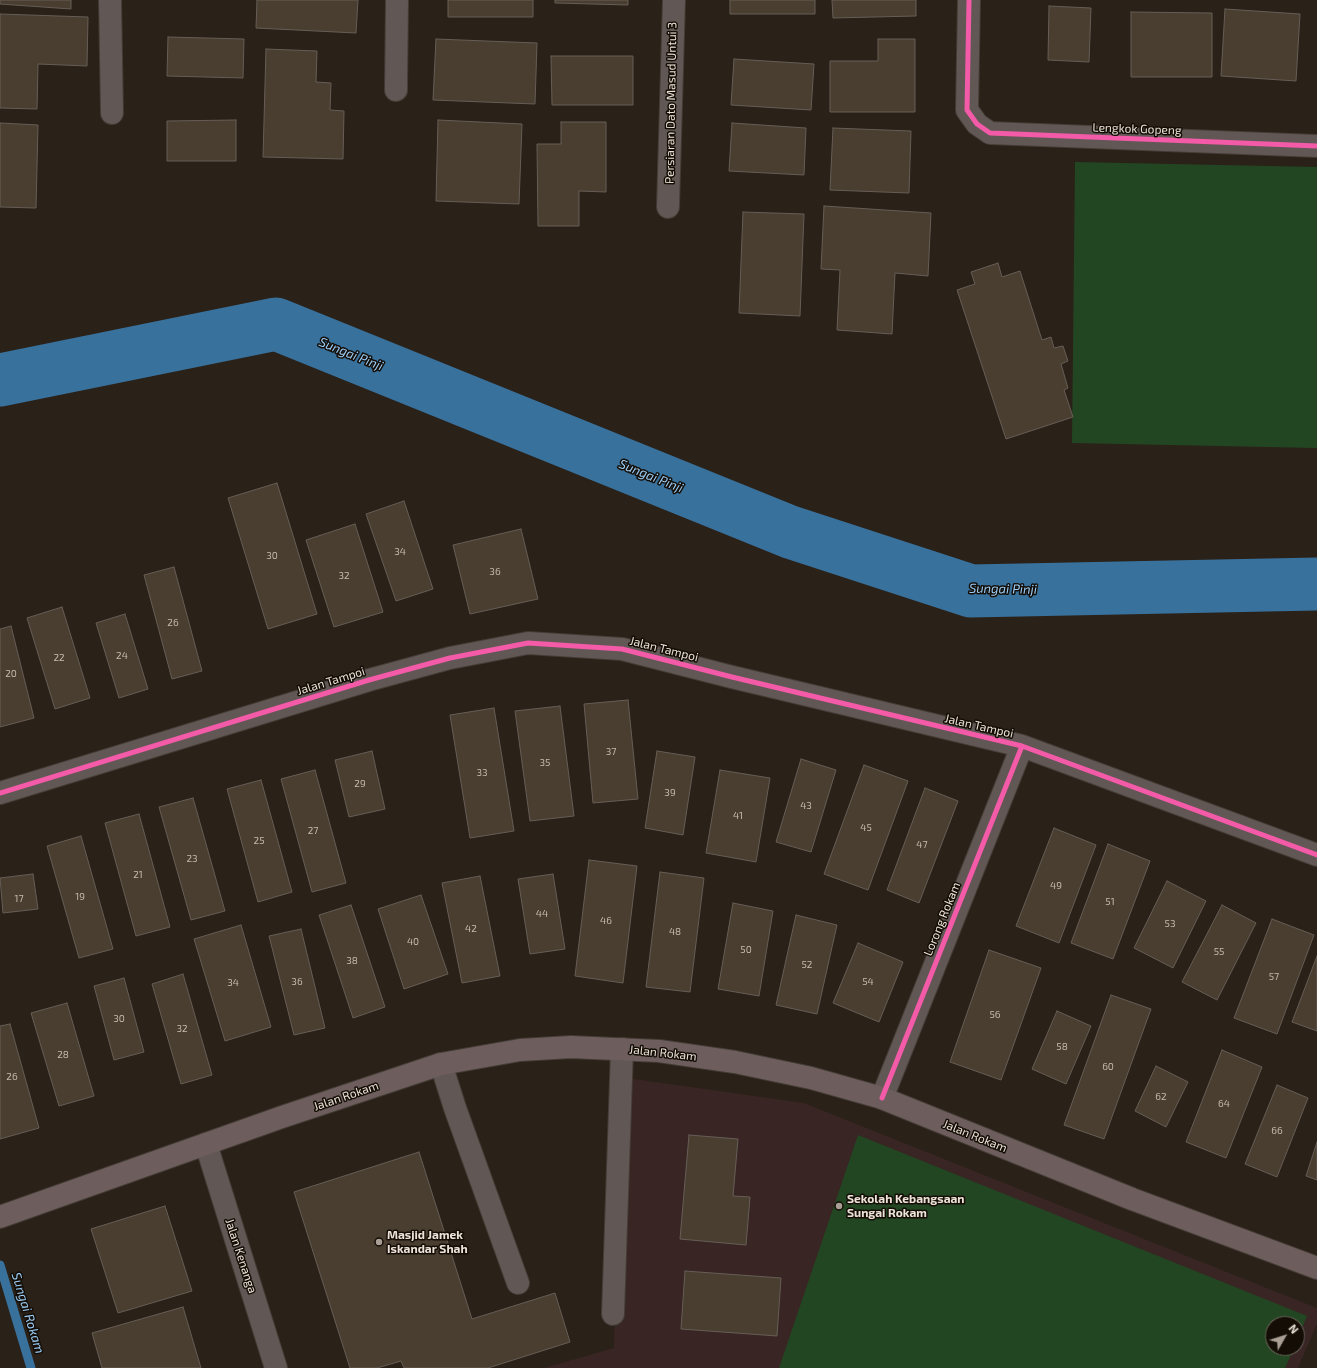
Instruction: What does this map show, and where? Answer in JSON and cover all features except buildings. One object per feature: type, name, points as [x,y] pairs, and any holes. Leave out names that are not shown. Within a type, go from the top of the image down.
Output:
[{"type":"main road","name":"Jalan Rokam","points":[[0,1216],[441,1064],[520,1050],[571,1047],[622,1049],[660,1051],[734,1062],[811,1078],[882,1098],[1132,1199],[1317,1268]]},
{"type":"street","points":[[110,0],[112,113]]},
{"type":"street","points":[[396,90],[397,0]]},
{"type":"street","name":"Persiaran Dato Masud Untui 3","points":[[668,207],[674,0]]},
{"type":"street","name":"Lengkok Gopeng","points":[[969,0],[967,110],[977,124],[990,133],[1317,146]]},
{"type":"street","name":"Jalan Tampoi","points":[[0,794],[369,680],[450,658],[528,643],[622,649],[739,679],[1022,746],[1317,855]]},
{"type":"street","name":"Lorong Rokam","points":[[882,1098],[1022,746]]},
{"type":"street","points":[[613,1314],[622,1049]]},
{"type":"street","points":[[441,1064],[454,1108],[518,1283]]},
{"type":"street","name":"Jalan Kenanga","points":[[206,1144],[276,1368]]},
{"type":"shaded area","name":"Sekolah Kebangsaan Sungai Rokam","points":[[620,1077],[804,1103],[1317,1308],[1317,1324],[1305,1352],[1305,1316],[1265,1316],[1265,1356],[1303,1356],[1298,1368],[544,1368],[614,1348]]},
{"type":"green space","points":[[1075,162],[1317,167],[1317,448],[1072,443]]},
{"type":"green space","points":[[858,1135],[1307,1316],[1305,1321],[1305,1316],[1265,1316],[1265,1356],[1290,1356],[1285,1368],[779,1368]]},
{"type":"waterway","name":"Sungai Pinji","points":[[0,380],[276,324],[790,532],[971,591],[1317,584]]},
{"type":"waterway","name":"Sungai Rokam","points":[[0,1265],[31,1368]]},
{"type":"cycle path","points":[[969,0],[967,110],[977,124],[990,133],[1317,146]]},
{"type":"cycle path","points":[[0,793],[369,680],[450,658],[528,643],[622,649],[732,677],[1022,746],[1317,855]]},
{"type":"cycle path","points":[[882,1098],[1022,746]]},
{"type":"place","name":"Sekolah Kebangsaan Sungai Rokam","points":[[839,1206]]},
{"type":"place","name":"Masjid Jamek Iskandar Shah","points":[[379,1242]]}]
